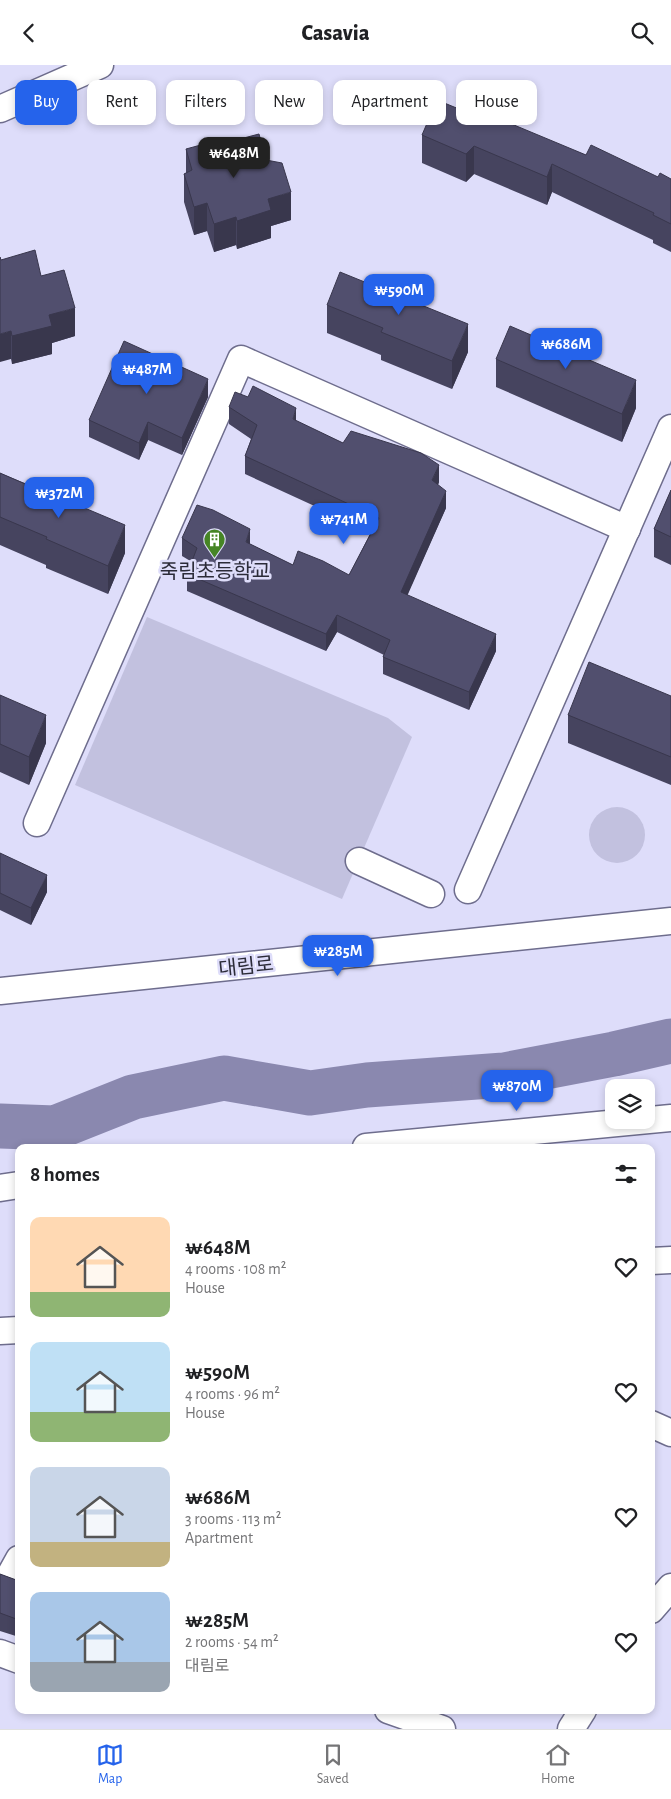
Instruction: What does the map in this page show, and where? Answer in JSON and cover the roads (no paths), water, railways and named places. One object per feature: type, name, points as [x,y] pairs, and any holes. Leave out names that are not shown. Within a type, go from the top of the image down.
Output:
[{"type":"street","points":[[0,109],[100,65]]},
{"type":"street","points":[[36,823],[241,359],[627,529]]},
{"type":"street","points":[[468,890],[671,428]]},
{"type":"street","points":[[359,861],[431,894]]},
{"type":"street","name":"대림로","points":[[0,991],[671,921]]},
{"type":"street","points":[[398,1144],[671,1118]]},
{"type":"street","points":[[0,1187],[15,1185]]},
{"type":"street","points":[[655,1261],[671,1260]]},
{"type":"street","points":[[0,1331],[15,1330]]},
{"type":"street","points":[[655,1426],[671,1433]]},
{"type":"street","points":[[655,1605],[671,1587]]},
{"type":"street","points":[[0,1653],[15,1659]]},
{"type":"street","points":[[407,1714],[442,1729]]},
{"type":"street","points":[[571,1729],[580,1714]]},
{"type":"waterway","points":[[0,1126],[55,1128],[133,1097],[224,1078],[310,1093],[367,1085],[504,1075],[671,1041]]},
{"type":"place","name":"죽림초등학교","points":[[215,558]]}]
